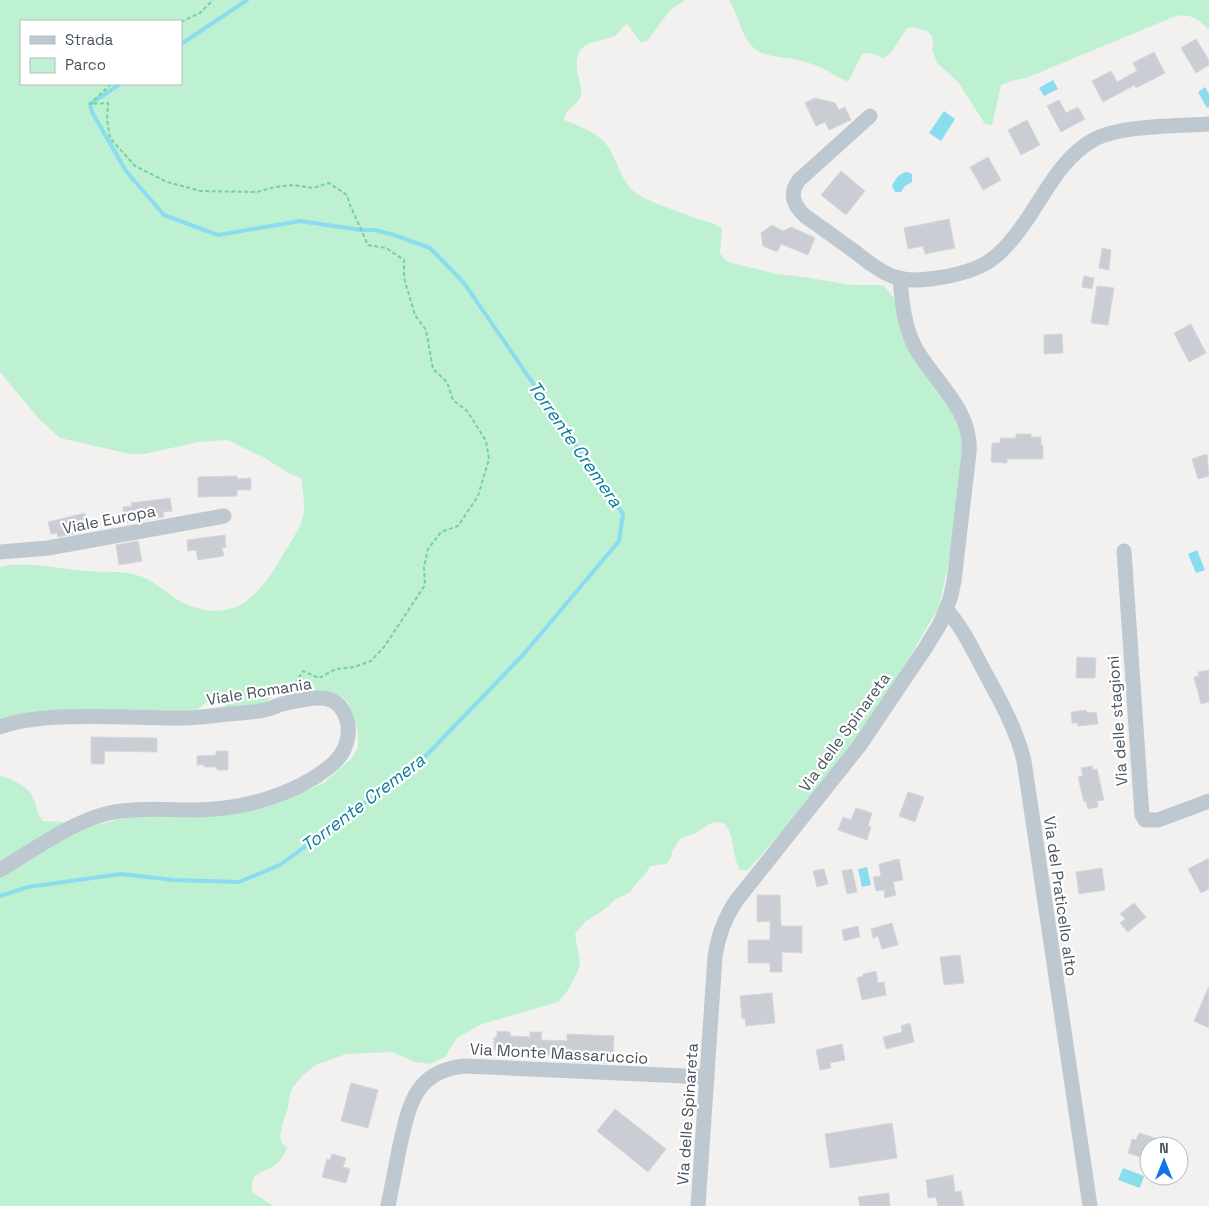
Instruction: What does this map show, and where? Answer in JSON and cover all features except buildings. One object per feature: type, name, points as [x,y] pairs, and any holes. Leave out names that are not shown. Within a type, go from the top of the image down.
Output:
[{"type":"street","points":[[870,116],[799,180],[794,187],[793,196],[797,208],[866,261],[890,275],[900,278],[925,280],[957,275],[978,268],[994,258],[1014,239],[1064,165],[1081,148],[1097,138],[1130,129],[1209,124]]},
{"type":"street","name":"Via delle Spinareta","points":[[698,1206],[719,933],[726,916],[736,901],[860,745],[926,647],[940,624],[954,581],[969,453],[969,436],[959,411],[917,350],[910,336],[904,316],[900,278]]},
{"type":"street","name":"Viale Europa","points":[[0,552],[48,548],[224,516]]},
{"type":"street","name":"Via delle stagioni","points":[[1124,551],[1142,815],[1145,820],[1155,820],[1209,801]]},
{"type":"street","name":"Via del Praticello alto","points":[[946,609],[965,635],[998,697],[1022,753],[1090,1206]]},
{"type":"street","name":"Viale Romania","points":[[0,727],[23,721],[69,717],[200,717],[265,710],[284,703],[307,699],[329,699],[340,707],[347,721],[348,737],[343,751],[334,764],[312,779],[273,796],[229,807],[140,809],[107,814],[69,829],[0,870]]},
{"type":"street","name":"Via Monte Massaruccio","points":[[388,1206],[405,1122],[411,1102],[424,1082],[446,1069],[464,1066],[707,1077]]},
{"type":"path","points":[[182,22],[200,14],[213,0]]},
{"type":"path","points":[[110,85],[90,104],[108,104],[107,119],[110,138],[135,166],[151,175],[167,182],[201,191],[257,192],[275,187],[294,185],[313,188],[329,183],[347,195],[355,218],[368,245],[386,248],[404,260],[404,278],[415,315],[426,330],[434,369],[447,382],[453,400],[467,411],[486,441],[489,459],[478,496],[458,526],[441,532],[428,549],[424,567],[425,585],[384,647],[371,661],[354,667],[336,669],[318,678],[302,671],[284,703]]},
{"type":"green space","points":[[0,0],[685,0],[671,9],[647,41],[640,42],[627,24],[616,35],[582,48],[577,60],[581,87],[580,99],[568,111],[564,120],[587,130],[603,140],[611,151],[627,184],[637,194],[722,229],[720,253],[725,260],[777,274],[851,285],[883,285],[894,298],[902,326],[955,410],[964,440],[960,488],[939,607],[896,680],[841,764],[748,870],[740,870],[737,865],[730,835],[725,824],[717,822],[709,824],[696,833],[680,839],[666,864],[650,866],[645,875],[630,892],[616,899],[585,922],[575,934],[580,963],[578,971],[568,990],[558,1002],[482,1024],[457,1038],[445,1057],[431,1064],[415,1062],[392,1052],[346,1054],[316,1065],[303,1075],[290,1094],[280,1136],[282,1143],[287,1148],[286,1150],[279,1162],[256,1175],[252,1184],[252,1192],[273,1206],[0,1206],[0,775],[21,785],[33,796],[43,821],[63,822],[82,828],[140,815],[289,798],[324,783],[352,758],[358,747],[358,731],[348,702],[337,694],[291,694],[278,690],[266,702],[256,706],[232,708],[211,701],[202,705],[195,713],[0,720],[0,567],[20,564],[87,571],[130,573],[148,579],[185,604],[201,609],[225,610],[246,602],[268,579],[298,529],[303,516],[304,505],[301,478],[227,440],[199,442],[144,454],[130,454],[60,438],[39,419],[0,372]]},
{"type":"green space","points":[[729,0],[1209,0],[1209,30],[1194,18],[1181,15],[1176,16],[1026,78],[1001,85],[992,125],[985,124],[958,82],[937,63],[932,50],[932,36],[927,31],[913,27],[907,28],[890,54],[883,58],[870,53],[862,54],[848,82],[808,63],[764,54],[758,51],[749,43]]},
{"type":"water","points":[[1053,80],[1058,89],[1044,96],[1039,88]]},
{"type":"water","points":[[1205,87],[1209,94],[1209,107],[1207,108],[1198,92]]},
{"type":"water","points":[[944,111],[955,119],[941,141],[929,133]]},
{"type":"water","points":[[907,172],[912,174],[912,182],[905,186],[901,192],[895,192],[892,186],[894,181],[900,175]]},
{"type":"water","points":[[1197,550],[1205,570],[1196,573],[1188,554]]},
{"type":"water","points":[[867,867],[871,885],[862,887],[858,869]]},
{"type":"water","points":[[1123,1168],[1139,1174],[1139,1186],[1141,1186],[1140,1188],[1118,1180]]},
{"type":"waterway","name":"Torrente Cremera","points":[[182,43],[247,0]]},
{"type":"waterway","name":"Torrente Cremera","points":[[0,896],[28,887],[121,874],[174,880],[239,882],[280,865],[418,764],[523,655],[619,541],[623,514],[464,283],[430,248],[375,230],[361,230],[300,221],[218,235],[164,215],[126,171],[92,112],[90,104],[118,85]]}]
